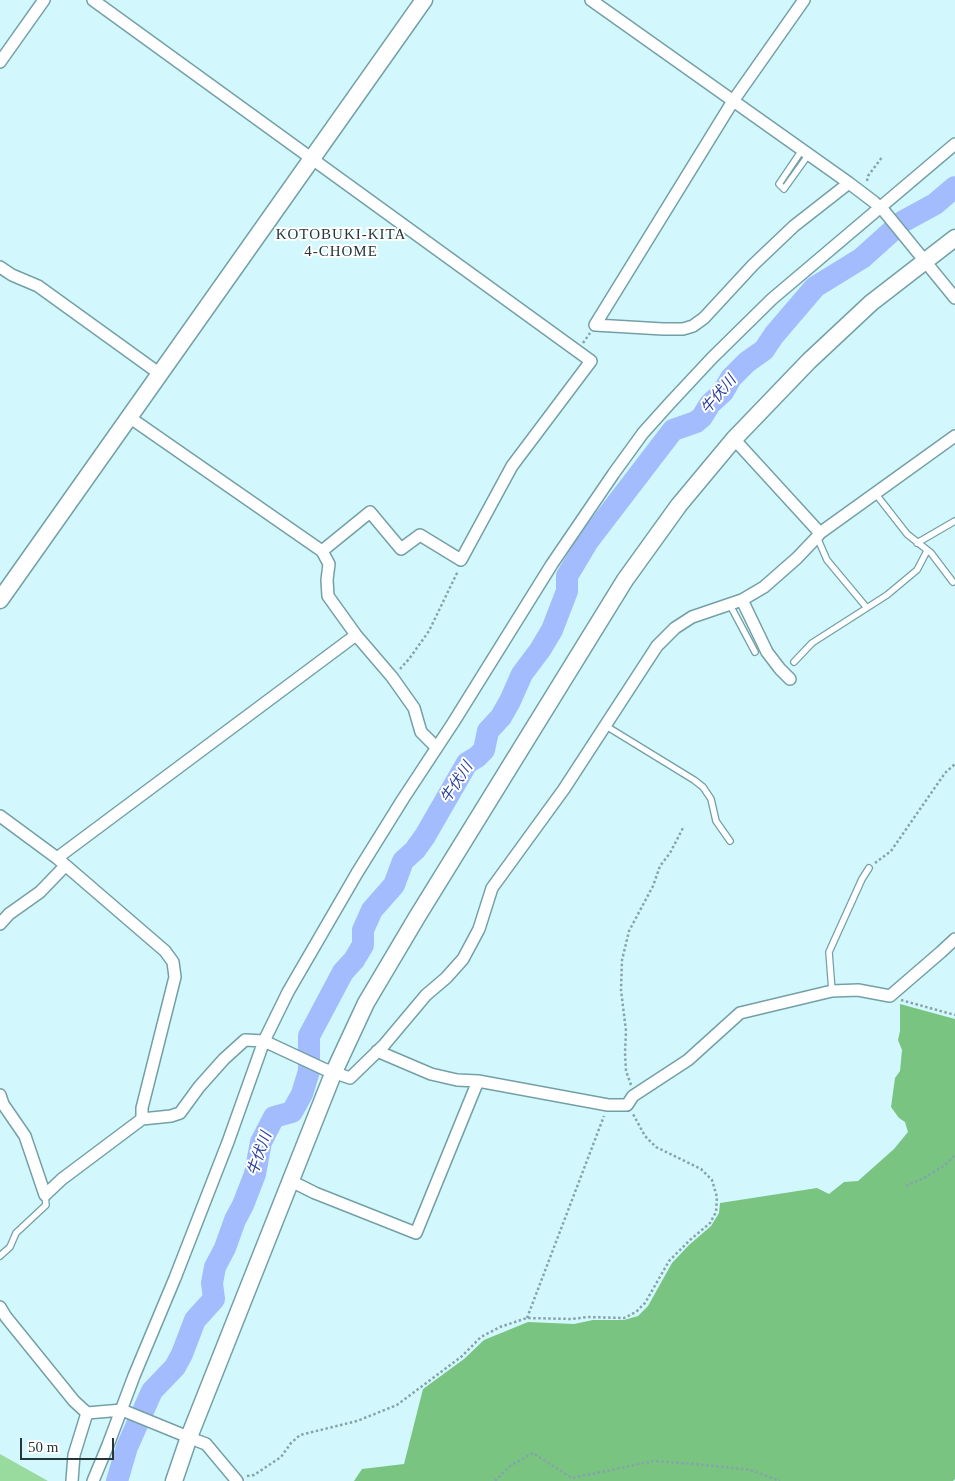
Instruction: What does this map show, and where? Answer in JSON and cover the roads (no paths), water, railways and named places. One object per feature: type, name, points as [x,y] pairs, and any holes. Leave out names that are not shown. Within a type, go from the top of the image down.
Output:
[{"type":"street","points":[[0,62],[44,0]]},
{"type":"street","points":[[93,0],[591,361],[512,466],[461,560],[420,535],[401,548],[370,512],[322,551]]},
{"type":"street","points":[[0,600],[424,0]]},
{"type":"street","points":[[591,0],[806,152],[882,209],[955,298]]},
{"type":"street","points":[[804,0],[733,101],[595,325],[663,329],[683,329],[693,326],[704,318],[753,264],[794,226],[849,183]]},
{"type":"street","points":[[93,1481],[288,992],[352,882],[552,564],[643,433],[739,330],[772,299],[882,209],[955,144]]},
{"type":"street","points":[[174,1481],[185,1435],[291,1181],[329,1071],[417,917],[625,580],[679,505],[734,438],[816,354],[872,303],[922,258],[955,238]]},
{"type":"street","points":[[0,266],[12,275],[38,286],[160,374]]},
{"type":"street","points":[[128,417],[322,551],[329,564],[328,596],[356,635],[392,677],[414,708],[421,732],[436,747]]},
{"type":"street","points":[[1,1102],[25,1136],[45,1195],[62,1179],[142,1119],[171,1116],[180,1113],[224,1058],[245,1040],[268,1044],[329,1071],[350,1078],[384,1045],[426,995],[463,960],[479,929],[492,888],[564,789],[657,646],[675,628],[692,617],[742,600],[764,587],[797,558],[819,535],[955,436]]},
{"type":"street","points":[[734,438],[819,535]]},
{"type":"street","points":[[742,600],[767,652],[790,679]]},
{"type":"street","points":[[0,924],[9,914],[40,892],[61,862],[356,635]]},
{"type":"street","points":[[0,816],[61,862],[165,951],[173,962],[175,977],[142,1108],[142,1119]]},
{"type":"street","points":[[377,1051],[431,1074],[608,1106],[630,1100],[688,1060],[740,1013],[832,991],[858,990],[890,996],[955,939]]},
{"type":"street","points":[[291,1181],[315,1193],[416,1233],[478,1081]]},
{"type":"street","points":[[0,1306],[6,1317],[74,1401],[87,1413],[122,1410],[206,1444],[235,1479]]},
{"type":"street","points":[[72,1481],[74,1455],[87,1413]]},
{"type":"lane","points":[[806,152],[784,189],[779,184],[806,152]]},
{"type":"lane","points":[[876,493],[907,534],[931,553],[953,582]]},
{"type":"lane","points":[[917,543],[955,521]]},
{"type":"lane","points":[[819,535],[826,560],[867,608]]},
{"type":"lane","points":[[794,662],[812,643],[887,595],[917,570],[927,551]]},
{"type":"lane","points":[[730,604],[755,652]]},
{"type":"lane","points":[[606,726],[694,780],[703,788],[711,799],[716,821],[730,841]]},
{"type":"lane","points":[[832,991],[829,952],[862,879],[869,868]]},
{"type":"lane","points":[[0,1256],[10,1247],[16,1233],[46,1205],[45,1195]]},
{"type":"waterway","name":"牛伏川","points":[[117,1481],[127,1447],[152,1391],[175,1367],[195,1320],[214,1299],[212,1283],[215,1267],[225,1248],[255,1174],[261,1142],[274,1117],[292,1112],[302,1094],[309,1071],[309,1036],[343,972],[354,960],[363,945],[363,930],[372,910],[394,885],[403,861],[415,850],[425,836],[467,763],[484,750],[488,731],[501,717],[522,674],[552,630],[567,591],[567,576],[588,541],[673,430],[696,422],[702,417],[710,404],[723,392],[731,378],[747,362],[764,350],[774,335],[815,287],[862,258],[902,222],[935,204],[955,187]]},
{"type":"district","name":"KOTOBUKI-KITA 4-CHOME","points":[[341,244]]}]
